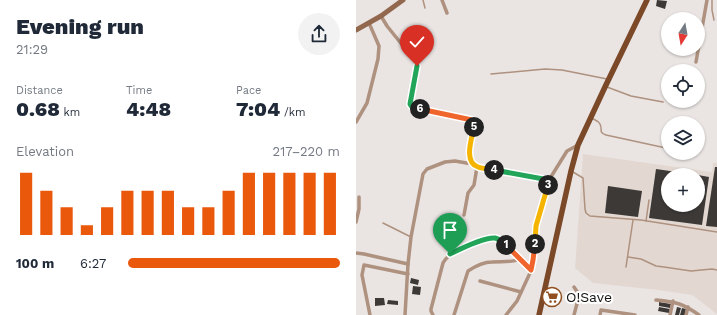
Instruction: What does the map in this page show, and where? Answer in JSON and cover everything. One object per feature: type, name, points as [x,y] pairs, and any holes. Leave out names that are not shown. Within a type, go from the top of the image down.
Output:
[{"type":"main road","points":[[356,30],[381,16],[403,0]]},
{"type":"main road","points":[[539,315],[578,145],[608,79],[647,0]]},
{"type":"street","points":[[442,0],[447,13]]},
{"type":"street","points":[[696,62],[707,0]]},
{"type":"street","points":[[381,16],[387,26],[416,62],[417,69],[410,106],[472,120],[474,122],[475,124],[469,154],[472,164]]},
{"type":"street","points":[[356,122],[367,103],[378,59],[379,46],[369,23]]},
{"type":"street","points":[[506,315],[521,292],[531,270],[536,226],[549,180],[567,151],[578,145]]},
{"type":"street","points":[[405,315],[411,237],[422,174],[424,171],[445,162],[455,162],[472,164],[477,167],[549,180]]},
{"type":"street","points":[[464,215],[468,193],[474,185],[477,167]]},
{"type":"street","points":[[356,222],[359,209],[359,197]]},
{"type":"street","points":[[434,315],[430,311],[443,263],[446,257],[458,250],[478,241],[494,238],[502,241],[531,270]]},
{"type":"street","points":[[356,253],[408,264]]},
{"type":"street","points":[[454,315],[468,271],[489,262],[512,261],[520,259]]},
{"type":"street","points":[[370,315],[362,275],[364,265],[408,274]]},
{"type":"street","points":[[480,281],[521,292]]},
{"type":"street","points":[[574,287],[579,296],[574,315]]},
{"type":"street","points":[[656,300],[672,302],[688,307],[699,315]]},
{"type":"street","points":[[670,315],[672,302]]},
{"type":"street","points":[[686,315],[688,307]]},
{"type":"street","points":[[600,315],[601,310],[635,315]]},
{"type":"lane","points":[[423,0],[425,8]]},
{"type":"lane","points":[[712,0],[714,20]]},
{"type":"lane","points":[[490,74],[545,69],[562,70],[608,79]]},
{"type":"lane","points":[[605,86],[631,96],[661,102]]},
{"type":"lane","points":[[591,118],[600,123],[601,132],[606,136],[661,147]]},
{"type":"lane","points":[[571,171],[583,178],[585,209],[586,213],[590,216],[646,221],[717,232]]},
{"type":"lane","points":[[646,221],[649,200]]},
{"type":"lane","points":[[626,267],[633,220]]},
{"type":"lane","points":[[382,223],[411,237]]},
{"type":"lane","points":[[628,257],[641,259],[656,266],[691,271],[717,270]]},
{"type":"shaded area","points":[[583,154],[683,168],[661,168],[661,212],[705,212],[705,171],[712,172],[713,163],[717,163],[717,314],[692,295],[593,283],[575,268]]},
{"type":"building","points":[[657,0],[667,1],[665,9],[656,6]]},
{"type":"building","points":[[715,167],[717,167],[717,227],[706,226]]},
{"type":"building","points":[[656,169],[661,170],[661,212],[704,212],[702,225],[649,218]]},
{"type":"building","points":[[705,176],[709,177],[705,204]]},
{"type":"building","points":[[608,186],[642,191],[638,217],[605,213]]},
{"type":"building","points":[[411,278],[419,280],[418,285],[410,283]]},
{"type":"building","points":[[413,286],[421,287],[420,295],[412,294]]},
{"type":"building","points":[[375,298],[384,298],[385,305],[375,306]]},
{"type":"building","points":[[388,300],[398,301],[398,305],[387,304]]},
{"type":"building","points":[[659,302],[671,304],[670,308],[659,306]]},
{"type":"building","points":[[659,307],[670,309],[669,313],[658,311]]},
{"type":"building","points":[[677,307],[681,308],[679,315],[675,315]]},
{"type":"building","points":[[682,308],[686,309],[685,315],[680,315]]},
{"type":"place","name":"O!Save","points":[[552,297]]},
{"type":"route","points":[[417,66],[410,106],[472,120],[475,124],[469,154],[472,164],[477,167],[549,180],[536,226],[531,270],[502,241],[494,238],[478,241],[450,254]]}]
